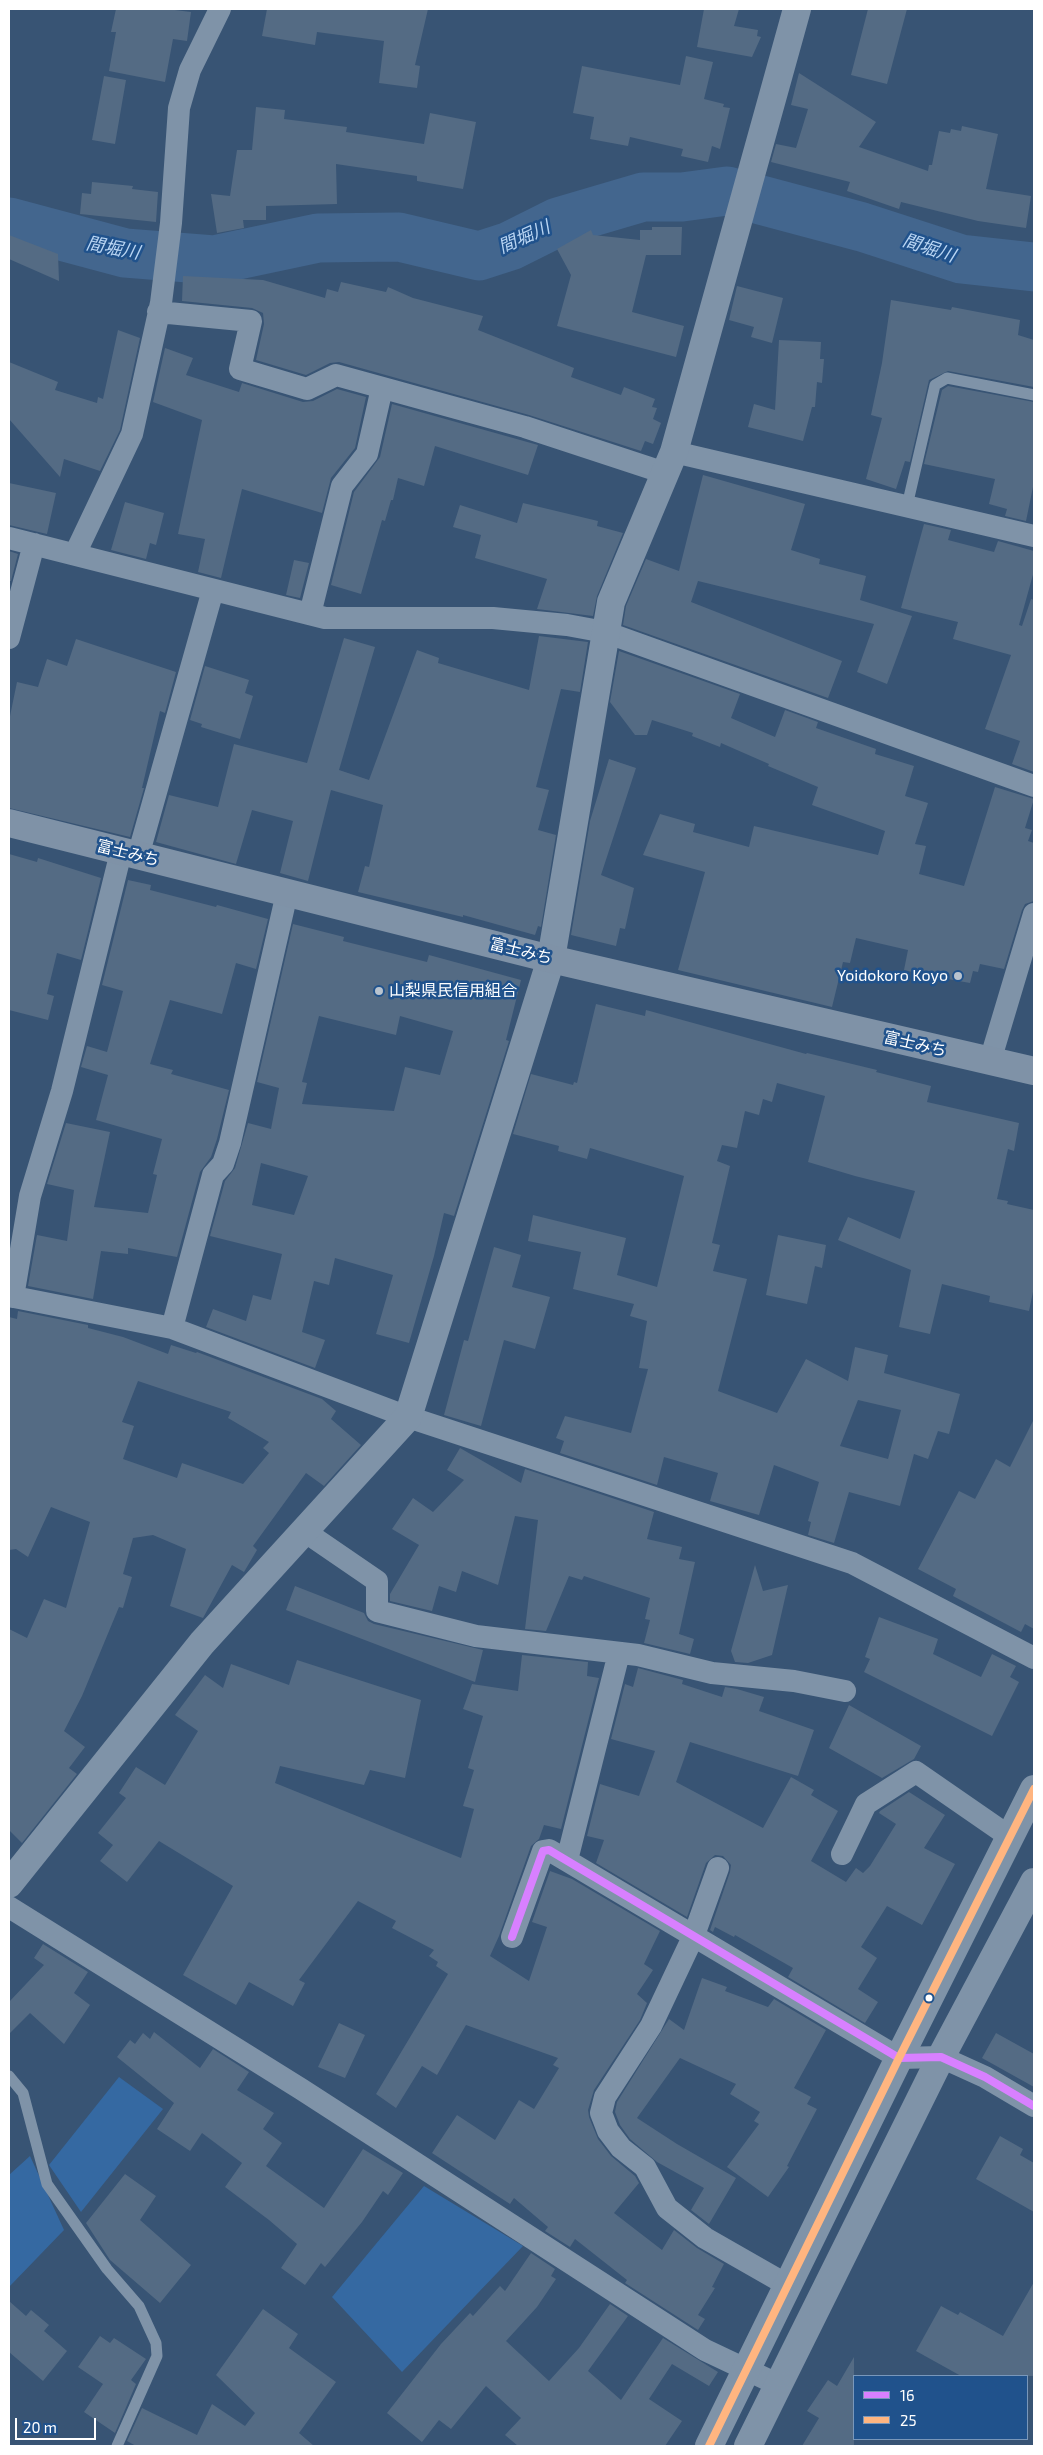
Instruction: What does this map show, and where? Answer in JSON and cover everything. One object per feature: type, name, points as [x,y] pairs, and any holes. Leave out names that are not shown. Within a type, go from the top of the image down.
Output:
[{"type":"highway","name":"富士みち","points":[[9,823],[551,959],[1034,1071]]},
{"type":"street","points":[[75,554],[132,434],[159,308],[171,223],[179,108],[190,70],[220,9]]},
{"type":"street","points":[[9,1884],[202,1643],[408,1417],[551,959],[610,602],[670,463],[798,9]]},
{"type":"street","points":[[159,308],[251,322],[240,369],[307,389],[336,375],[525,427],[670,463],[907,506],[1034,536]]},
{"type":"street","points":[[310,614],[342,486],[367,454],[382,388]]},
{"type":"street","points":[[9,538],[325,618],[493,618],[568,625],[605,632],[1034,786]]},
{"type":"street","points":[[9,638],[34,544]]},
{"type":"street","points":[[213,590],[130,854],[30,1196],[11,1297],[172,1328],[408,1417],[852,1563],[1034,1658]]},
{"type":"street","points":[[172,1328],[214,1175],[223,1164],[230,1143],[287,893]]},
{"type":"street","points":[[990,1061],[1034,914]]},
{"type":"street","points":[[304,1531],[376,1581],[376,1611],[476,1636],[620,1653],[712,1673],[794,1681],[845,1691]]},
{"type":"street","points":[[567,1860],[620,1653]]},
{"type":"street","points":[[842,1854],[866,1804],[916,1772],[1010,1837]]},
{"type":"street","points":[[709,2446],[899,2058],[1034,1789]]},
{"type":"street","points":[[512,1936],[543,1852],[549,1850],[899,2058],[941,2057],[985,2077],[1034,2106]]},
{"type":"street","points":[[718,1868],[694,1936],[651,2026],[605,2097],[601,2113],[608,2131],[621,2148],[645,2167],[667,2208],[705,2238],[789,2286]]},
{"type":"street","points":[[754,2444],[779,2385],[941,2057],[1034,1882]]},
{"type":"street","points":[[9,1907],[301,2089],[705,2350],[779,2385]]},
{"type":"lane","points":[[907,506],[935,385],[947,378],[1034,396]]},
{"type":"lane","points":[[9,2076],[23,2093],[47,2184],[107,2269],[139,2306],[156,2343],[157,2356],[117,2446]]},
{"type":"shaded area","points":[[119,2077],[163,2109],[81,2212],[49,2165]]},
{"type":"shaded area","points":[[30,2156],[64,2230],[9,2287],[9,2175]]},
{"type":"shaded area","points":[[424,2186],[523,2246],[402,2372],[332,2297]]},
{"type":"building","points":[[116,9],[167,9],[191,12],[187,41],[173,39],[165,82],[109,71],[116,32],[111,32]]},
{"type":"building","points":[[267,9],[428,9],[415,65],[420,66],[417,88],[379,83],[384,41],[317,32],[315,45],[262,36]]},
{"type":"building","points":[[704,9],[739,9],[734,26],[758,30],[757,36],[761,37],[752,57],[697,47]]},
{"type":"building","points":[[868,9],[907,9],[887,84],[851,75]]},
{"type":"building","points":[[686,56],[713,62],[704,99],[724,104],[723,107],[730,108],[720,149],[712,146],[708,162],[681,156],[683,149],[630,137],[628,146],[590,139],[594,117],[573,113],[582,66],[680,85]]},
{"type":"building","points":[[799,73],[876,122],[859,147],[928,171],[929,165],[932,165],[939,131],[950,133],[951,129],[961,131],[962,126],[998,134],[986,189],[1031,196],[1026,228],[978,221],[901,202],[899,209],[847,191],[850,182],[771,162],[776,144],[796,148],[808,109],[791,105]]},
{"type":"building","points":[[104,76],[126,80],[115,144],[92,140]]},
{"type":"building","points":[[256,107],[285,110],[284,119],[347,127],[346,132],[424,144],[430,113],[476,122],[463,189],[417,181],[417,176],[336,164],[337,204],[266,206],[266,220],[243,220],[244,228],[217,233],[211,194],[230,196],[237,150],[252,150]]},
{"type":"building","points":[[92,182],[133,186],[132,189],[158,192],[156,222],[80,214],[82,193],[91,194]]},
{"type":"building","points":[[652,227],[682,227],[681,255],[646,255],[632,312],[684,326],[676,357],[557,326],[571,275],[557,249],[591,230],[593,235],[640,240],[640,230],[652,230]]},
{"type":"building","points":[[9,235],[58,254],[59,281],[9,259]]},
{"type":"building","points":[[183,276],[263,280],[325,298],[327,289],[338,292],[341,282],[386,292],[388,287],[413,298],[483,316],[478,330],[574,368],[571,377],[621,395],[624,387],[655,399],[652,407],[657,408],[653,419],[661,423],[653,444],[645,441],[641,451],[529,415],[339,362],[330,363],[306,375],[256,360],[264,324],[263,313],[252,308],[182,301]]},
{"type":"building","points":[[737,286],[783,298],[772,343],[751,337],[754,327],[729,320]]},
{"type":"building","points":[[891,300],[951,310],[952,307],[1020,320],[1018,335],[1034,340],[1034,387],[948,371],[929,380],[910,462],[905,461],[896,489],[866,479],[882,418],[871,415],[882,363]]},
{"type":"building","points":[[118,330],[140,338],[120,430],[100,471],[64,459],[60,477],[9,419],[9,362],[58,382],[55,390],[97,403],[98,397],[103,399]]},
{"type":"building","points":[[779,340],[821,342],[820,359],[824,359],[822,383],[817,382],[815,407],[812,407],[803,441],[748,427],[754,404],[775,410]]},
{"type":"building","points":[[165,348],[193,358],[186,375],[239,392],[242,383],[303,402],[313,401],[337,389],[366,397],[355,448],[331,478],[322,513],[242,489],[221,578],[198,572],[205,539],[178,534],[202,420],[153,402]]},
{"type":"building","points":[[948,386],[1034,402],[1034,482],[1026,521],[1005,516],[1007,509],[989,504],[995,479],[924,464],[942,390]]},
{"type":"building","points":[[392,404],[538,445],[528,475],[435,446],[424,486],[398,478],[393,500],[391,500],[385,521],[382,520],[361,594],[331,585],[354,492],[380,457]]},
{"type":"building","points":[[703,475],[805,504],[791,550],[820,559],[819,564],[866,576],[860,600],[912,616],[887,684],[857,672],[874,624],[698,581],[691,602],[842,661],[828,698],[623,625],[626,606],[646,559],[679,571]]},
{"type":"building","points":[[9,483],[56,493],[47,534],[9,525]]},
{"type":"building","points":[[125,502],[164,513],[156,545],[150,543],[146,559],[111,550]]},
{"type":"building","points":[[523,503],[598,521],[597,526],[623,533],[597,596],[593,616],[537,609],[547,579],[475,558],[481,535],[453,527],[460,505],[517,523]]},
{"type":"building","points":[[924,524],[951,530],[948,540],[994,552],[998,541],[1034,551],[1034,571],[1019,625],[1022,626],[1031,599],[1034,600],[1034,772],[1012,764],[1020,741],[985,729],[1011,655],[953,639],[958,622],[901,608]]},
{"type":"building","points":[[9,551],[18,554],[11,581],[9,581]]},
{"type":"building","points":[[294,560],[309,563],[300,598],[286,595]]},
{"type":"building","points":[[539,636],[588,642],[580,692],[561,689],[536,787],[549,790],[538,830],[556,835],[541,927],[538,926],[535,935],[463,915],[463,917],[358,892],[365,866],[369,867],[383,805],[331,790],[308,881],[280,873],[293,821],[252,810],[236,864],[156,842],[169,795],[218,807],[234,744],[307,763],[344,638],[375,647],[339,770],[369,780],[417,650],[439,658],[438,663],[529,690]]},
{"type":"building","points":[[76,639],[176,672],[165,713],[160,711],[142,788],[144,788],[130,837],[9,808],[9,721],[17,682],[38,687],[47,659],[67,666]]},
{"type":"building","points":[[619,651],[740,694],[731,718],[775,737],[785,710],[818,722],[816,728],[876,749],[875,754],[914,766],[905,796],[928,803],[915,844],[926,846],[919,874],[964,886],[995,787],[1034,799],[1025,828],[1032,830],[1028,841],[1034,843],[1034,901],[1025,904],[1022,910],[1004,969],[980,964],[978,972],[973,971],[970,983],[925,975],[904,970],[908,950],[856,938],[850,963],[843,962],[832,1007],[678,970],[705,872],[643,855],[660,814],[695,824],[693,832],[749,847],[754,826],[878,855],[885,831],[812,805],[818,787],[768,766],[769,764],[721,743],[720,747],[692,736],[693,733],[652,720],[647,735],[635,735],[610,702]]},
{"type":"building","points":[[205,666],[249,680],[245,693],[253,696],[240,739],[201,727],[202,724],[190,720]]},
{"type":"building","points":[[609,759],[636,768],[601,875],[634,888],[625,929],[620,928],[616,946],[571,935],[590,821]]},
{"type":"building","points":[[9,854],[37,862],[38,858],[101,878],[81,960],[57,953],[47,994],[54,996],[48,1020],[9,1010]]},
{"type":"building","points":[[128,880],[151,885],[150,890],[268,919],[256,969],[236,963],[222,1014],[170,1000],[150,1064],[173,1070],[171,1074],[229,1090],[211,1157],[200,1172],[177,1257],[128,1248],[128,1254],[101,1251],[93,1299],[28,1286],[37,1235],[67,1241],[74,1190],[47,1184],[66,1123],[110,1132],[94,1207],[148,1213],[157,1175],[153,1174],[162,1139],[96,1120],[108,1075],[81,1067],[87,1046],[107,1052],[123,991],[102,985]]},
{"type":"building","points":[[293,924],[344,937],[343,941],[427,962],[429,955],[521,980],[506,1040],[509,1041],[454,1216],[444,1213],[434,1256],[409,1343],[376,1334],[393,1275],[335,1258],[329,1285],[314,1281],[302,1332],[325,1340],[315,1368],[206,1327],[213,1309],[246,1321],[253,1295],[271,1300],[282,1254],[210,1236],[225,1181],[235,1168],[248,1123],[271,1129],[279,1088],[257,1082]],"holes":[[[319,1016],[396,1035],[400,1016],[453,1031],[440,1075],[405,1067],[394,1111],[302,1104],[307,1083],[302,1082]],[[261,1163],[308,1176],[294,1215],[252,1205]]]},
{"type":"building","points":[[596,1004],[645,1016],[646,1010],[806,1054],[877,1070],[876,1072],[931,1086],[927,1102],[1019,1123],[1014,1151],[1008,1149],[997,1199],[1008,1201],[1007,1204],[1034,1210],[1034,1287],[1029,1311],[989,1302],[990,1296],[942,1284],[930,1334],[899,1327],[911,1270],[838,1240],[848,1217],[900,1239],[915,1191],[808,1162],[825,1096],[777,1083],[772,1102],[763,1099],[759,1115],[745,1111],[737,1148],[722,1145],[717,1161],[730,1166],[712,1243],[720,1245],[713,1271],[747,1279],[718,1391],[777,1413],[806,1359],[848,1381],[855,1347],[888,1355],[884,1373],[960,1394],[949,1434],[938,1431],[928,1459],[914,1454],[900,1506],[849,1492],[834,1543],[808,1535],[811,1522],[808,1521],[819,1482],[774,1465],[759,1515],[710,1501],[718,1473],[664,1457],[657,1485],[560,1453],[564,1441],[556,1438],[565,1416],[631,1433],[648,1369],[639,1368],[647,1321],[630,1316],[634,1304],[573,1289],[581,1252],[528,1241],[533,1215],[626,1238],[617,1275],[657,1287],[684,1176],[590,1148],[587,1159],[558,1151],[559,1146],[513,1134],[531,1074],[573,1085],[574,1082],[577,1083]],"holes":[[[858,1400],[901,1410],[888,1459],[840,1446]]]},
{"type":"building","points":[[778,1235],[826,1245],[822,1268],[815,1266],[807,1304],[766,1295]]},
{"type":"building","points":[[494,1247],[521,1255],[512,1287],[550,1297],[535,1349],[504,1340],[481,1426],[444,1415],[464,1340],[468,1341]]},
{"type":"building","points":[[18,1311],[88,1325],[88,1328],[123,1337],[168,1354],[171,1345],[197,1352],[322,1399],[336,1411],[331,1419],[361,1445],[324,1486],[306,1473],[253,1546],[257,1550],[244,1572],[232,1565],[203,1618],[170,1606],[186,1549],[153,1535],[133,1538],[123,1574],[132,1577],[123,1608],[119,1607],[82,1696],[64,1731],[85,1747],[69,1768],[77,1774],[22,1843],[9,1830],[9,1629],[27,1638],[44,1599],[66,1608],[90,1522],[51,1507],[28,1557],[16,1549],[9,1550],[9,1317],[17,1319]],"holes":[[[138,1381],[231,1412],[228,1418],[269,1442],[263,1448],[269,1453],[243,1484],[182,1463],[177,1478],[123,1459],[134,1426],[122,1422]]]},
{"type":"building","points":[[1034,1419],[1034,1629],[1025,1624],[1021,1632],[953,1596],[956,1589],[918,1569],[959,1491],[975,1499],[996,1459],[1010,1467]]},
{"type":"building","points":[[460,1448],[521,1483],[525,1469],[654,1512],[647,1539],[682,1547],[679,1559],[695,1562],[679,1634],[694,1639],[690,1654],[644,1643],[650,1620],[645,1619],[650,1598],[584,1576],[582,1580],[569,1576],[546,1631],[525,1629],[538,1520],[515,1516],[498,1585],[462,1571],[456,1592],[439,1586],[432,1611],[390,1601],[390,1594],[419,1545],[392,1529],[413,1498],[433,1512],[464,1480],[447,1470]]},
{"type":"building","points":[[755,1565],[763,1591],[788,1585],[772,1655],[748,1663],[735,1662],[731,1651]]},
{"type":"building","points":[[295,1586],[364,1613],[368,1621],[374,1624],[483,1650],[475,1682],[286,1610]]},
{"type":"building","points":[[879,1617],[938,1639],[933,1654],[981,1677],[992,1654],[1016,1666],[1010,1677],[1019,1682],[992,1736],[864,1672],[870,1659],[865,1657]]},
{"type":"building","points":[[522,1655],[588,1662],[587,1676],[599,1678],[561,1829],[544,1825],[539,1839],[531,1846],[490,1956],[529,1981],[547,1927],[532,1922],[550,1871],[572,1879],[660,1931],[644,1964],[653,1970],[637,1994],[647,2003],[640,2020],[594,2090],[588,2110],[598,2139],[611,2156],[635,2176],[639,2183],[614,2213],[662,2250],[674,2230],[697,2248],[724,2264],[712,2287],[715,2288],[698,2315],[705,2319],[698,2330],[625,2283],[627,2280],[575,2239],[570,2247],[545,2231],[548,2227],[514,2198],[510,2204],[432,2153],[457,2115],[495,2140],[519,2100],[534,2109],[559,2068],[553,2065],[558,2058],[466,2025],[437,2075],[422,2066],[396,2108],[376,2094],[448,1974],[436,1966],[438,1962],[429,1956],[434,1950],[392,1928],[396,1921],[358,1901],[299,1980],[305,1983],[293,2006],[249,1982],[236,2005],[183,1975],[233,1886],[159,1841],[127,1882],[100,1861],[113,1845],[98,1833],[126,1798],[119,1793],[136,1767],[165,1785],[198,1731],[175,1715],[205,1675],[223,1688],[231,1664],[289,1685],[297,1660],[421,1700],[405,1778],[370,1770],[364,1785],[280,1766],[275,1783],[461,1858],[474,1809],[463,1806],[474,1770],[468,1768],[483,1716],[463,1709],[472,1684],[518,1691]]},
{"type":"building","points":[[638,1668],[683,1680],[682,1684],[722,1697],[725,1687],[764,1697],[759,1711],[814,1730],[798,1776],[690,1742],[676,1782],[763,1828],[791,1777],[814,1790],[811,1795],[838,1811],[811,1861],[846,1882],[856,1868],[863,1873],[870,1866],[896,1824],[879,1813],[880,1811],[909,1792],[945,1815],[924,1848],[955,1864],[922,1925],[887,1906],[861,1947],[877,1958],[858,1989],[878,2002],[865,2023],[788,1977],[793,1968],[735,1935],[734,1937],[715,1927],[713,1932],[710,1930],[730,1872],[731,1865],[723,1856],[715,1855],[706,1863],[687,1917],[596,1863],[604,1840],[587,1836],[600,1784],[639,1796],[655,1751],[611,1739],[625,1684],[633,1687]]},
{"type":"building","points":[[849,1705],[921,1746],[914,1759],[882,1778],[829,1748]]},
{"type":"building","points":[[43,1944],[88,1972],[74,1993],[90,2005],[64,2044],[30,2013],[9,2034],[9,2002],[44,1965],[34,1958]]},
{"type":"building","points":[[702,1978],[727,1987],[725,1991],[768,2007],[774,1999],[826,2030],[794,2088],[811,2097],[807,2104],[817,2109],[787,2166],[789,2167],[768,2197],[727,2167],[759,2124],[754,2121],[760,2112],[730,2094],[736,2084],[680,2058],[637,2118],[677,2144],[736,2178],[709,2224],[691,2210],[704,2188],[657,2162],[630,2139],[620,2125],[615,2112],[617,2102],[669,2019],[684,2030]]},
{"type":"building","points":[[339,2023],[365,2035],[345,2078],[318,2067]]},
{"type":"building","points":[[154,2032],[200,2068],[213,2049],[249,2072],[237,2090],[274,2113],[263,2129],[282,2143],[266,2166],[324,2208],[363,2149],[403,2173],[388,2195],[383,2191],[362,2222],[325,2267],[321,2263],[305,2285],[281,2268],[297,2244],[225,2187],[242,2163],[202,2133],[190,2151],[157,2129],[174,2103],[117,2057],[130,2040],[135,2044],[143,2033],[150,2039]]},
{"type":"building","points":[[996,2033],[1034,2054],[1034,2087],[982,2058]]},
{"type":"building","points":[[1000,2136],[1023,2149],[1020,2155],[1034,2163],[1034,2212],[976,2179]]},
{"type":"building","points":[[125,2174],[156,2196],[140,2220],[191,2265],[160,2303],[110,2260],[86,2223]]},
{"type":"building","points":[[531,2253],[555,2269],[551,2276],[556,2279],[537,2307],[506,2341],[549,2381],[579,2348],[610,2304],[628,2316],[588,2371],[621,2400],[663,2338],[718,2372],[709,2386],[672,2364],[649,2399],[682,2421],[665,2446],[518,2446],[505,2435],[521,2418],[486,2386],[451,2429],[439,2420],[422,2442],[387,2413],[441,2344],[470,2313],[473,2316],[500,2286],[505,2291]]},
{"type":"building","points":[[1034,2282],[1034,2376],[959,2375],[916,2351],[941,2306],[958,2315],[960,2312],[1003,2336]]},
{"type":"building","points":[[9,2301],[26,2316],[31,2310],[49,2325],[44,2331],[67,2351],[43,2381],[9,2352]]},
{"type":"building","points":[[263,2309],[298,2334],[289,2348],[336,2382],[299,2433],[314,2446],[136,2446],[127,2441],[142,2408],[197,2435],[212,2404],[245,2426],[255,2413],[216,2375]]},
{"type":"building","points":[[100,2336],[110,2343],[114,2338],[146,2359],[131,2380],[136,2384],[115,2433],[84,2412],[103,2384],[78,2367]]},
{"type":"building","points":[[854,2357],[854,2446],[802,2446],[819,2418],[807,2411],[828,2380],[837,2386]]},
{"type":"waterway","name":"間堀川","points":[[9,222],[125,253],[214,260],[318,238],[399,237],[479,256],[510,246],[558,222],[643,197],[682,197],[727,191],[862,227],[961,259],[1034,267]]},
{"type":"transit line","name":"25","points":[[709,2446],[899,2058],[1034,1789]]},
{"type":"transit line","name":"16","points":[[512,1937],[543,1851],[549,1850],[899,2058],[941,2057],[985,2077],[1034,2106]]},
{"type":"place","name":"Yoidokoro Koyo","points":[[958,976]]},
{"type":"place","name":"山梨県民信用組合","points":[[379,991]]}]
